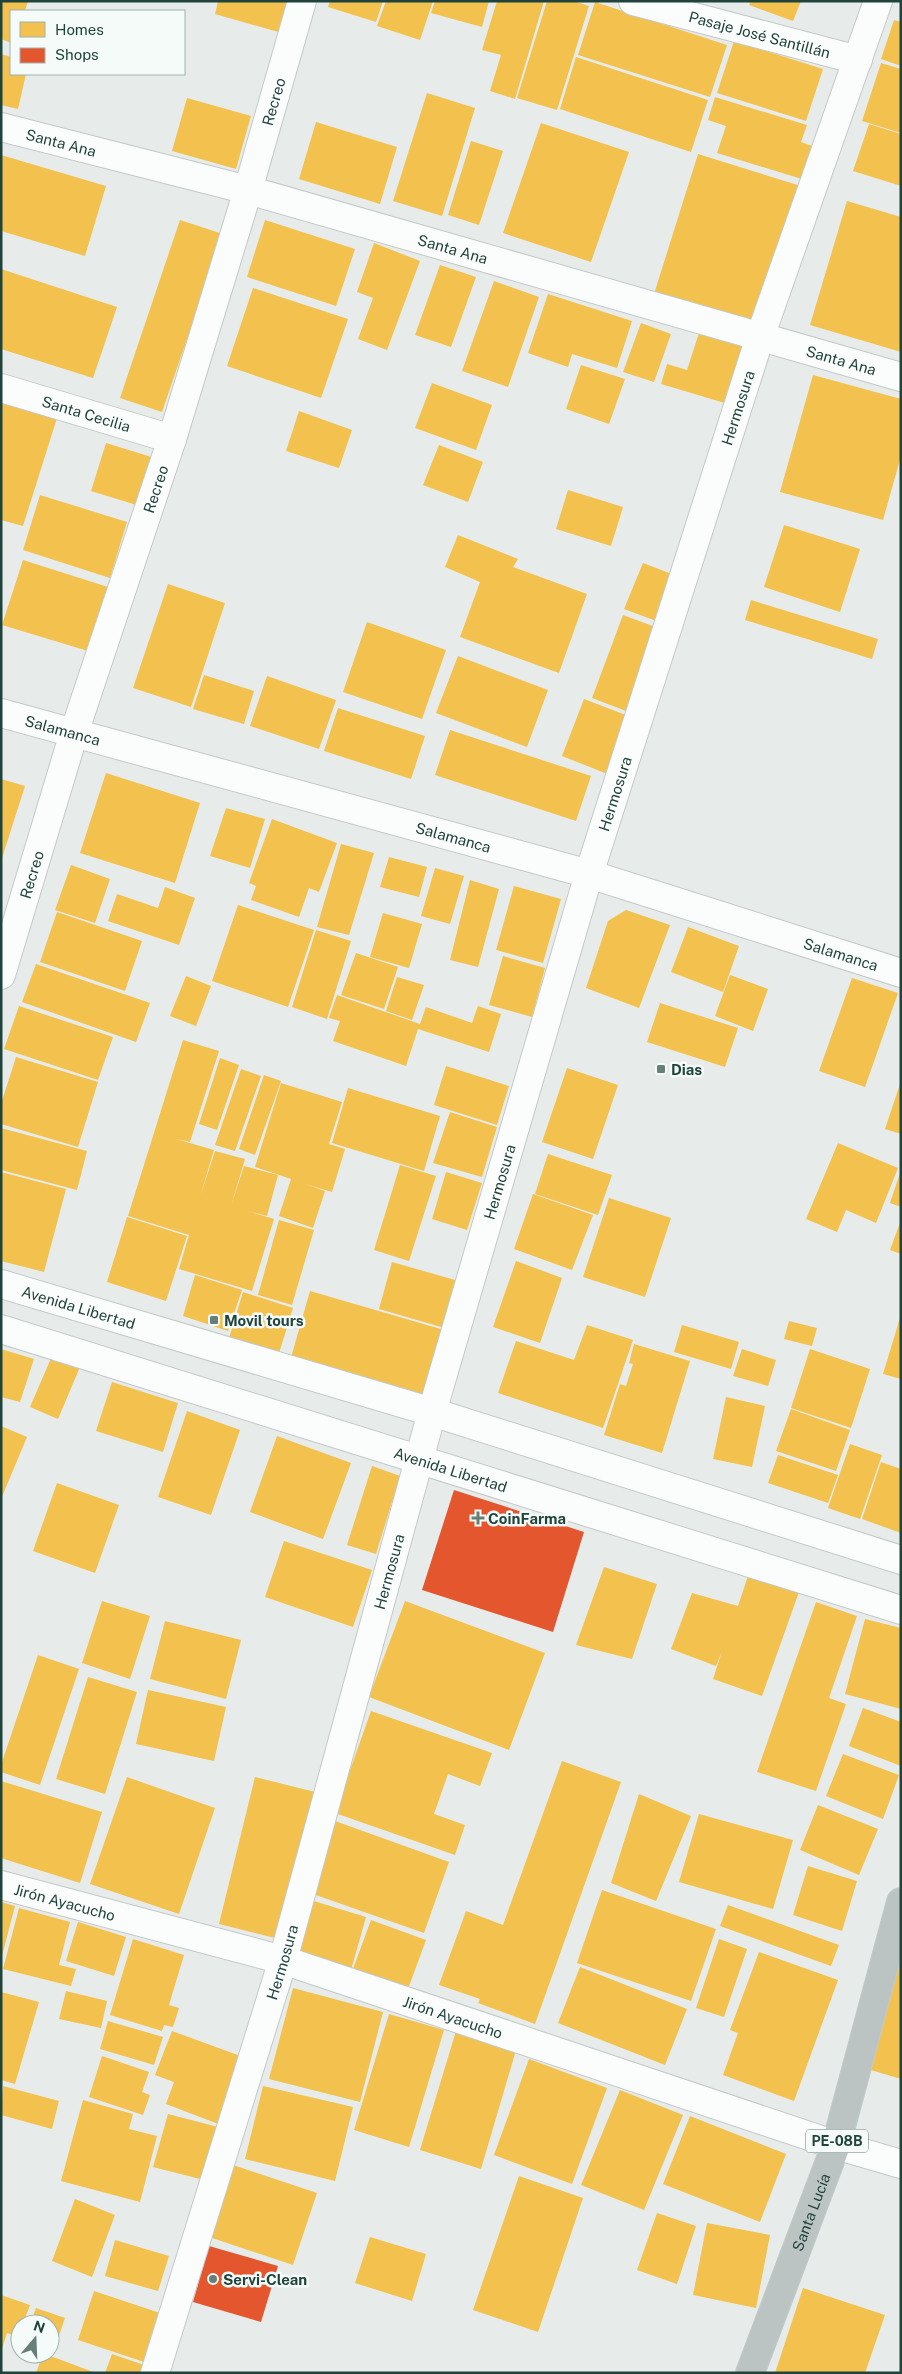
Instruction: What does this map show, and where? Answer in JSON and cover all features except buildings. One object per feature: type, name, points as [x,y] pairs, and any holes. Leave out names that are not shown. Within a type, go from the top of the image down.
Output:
[{"type":"highway","name":"Santa Lucía","points":[[750,2373],[836,2145],[901,1902]]},
{"type":"street","name":"Recreo","points":[[1,975],[74,733],[172,439],[248,190],[302,1]]},
{"type":"street","name":"Pasaje José Santillán","points":[[633,1],[858,60]]},
{"type":"street","name":"Hermosura","points":[[155,2373],[283,1960],[432,1412],[589,874],[760,337],[878,1]]},
{"type":"street","name":"Santa Ana","points":[[1,128],[248,190],[901,377]]},
{"type":"street","name":"Santa Cecilia","points":[[1,388],[172,439]]},
{"type":"street","name":"Salamanca","points":[[1,713],[589,874],[901,973]]},
{"type":"street","name":"Avenida Libertad","points":[[1,1284],[432,1412],[901,1560]]},
{"type":"street","name":"Avenida Libertad","points":[[1,1329],[901,1610]]},
{"type":"street","name":"Jirón Ayacucho","points":[[1,1885],[283,1960],[836,2145],[901,2164]]},
{"type":"place","name":"Dias","points":[[661,1069]]},
{"type":"place","name":"Movil tours","points":[[214,1320]]},
{"type":"place","name":"CoinFarma","points":[[478,1518]]},
{"type":"place","name":"Servi-Clean","points":[[213,2279]]}]
